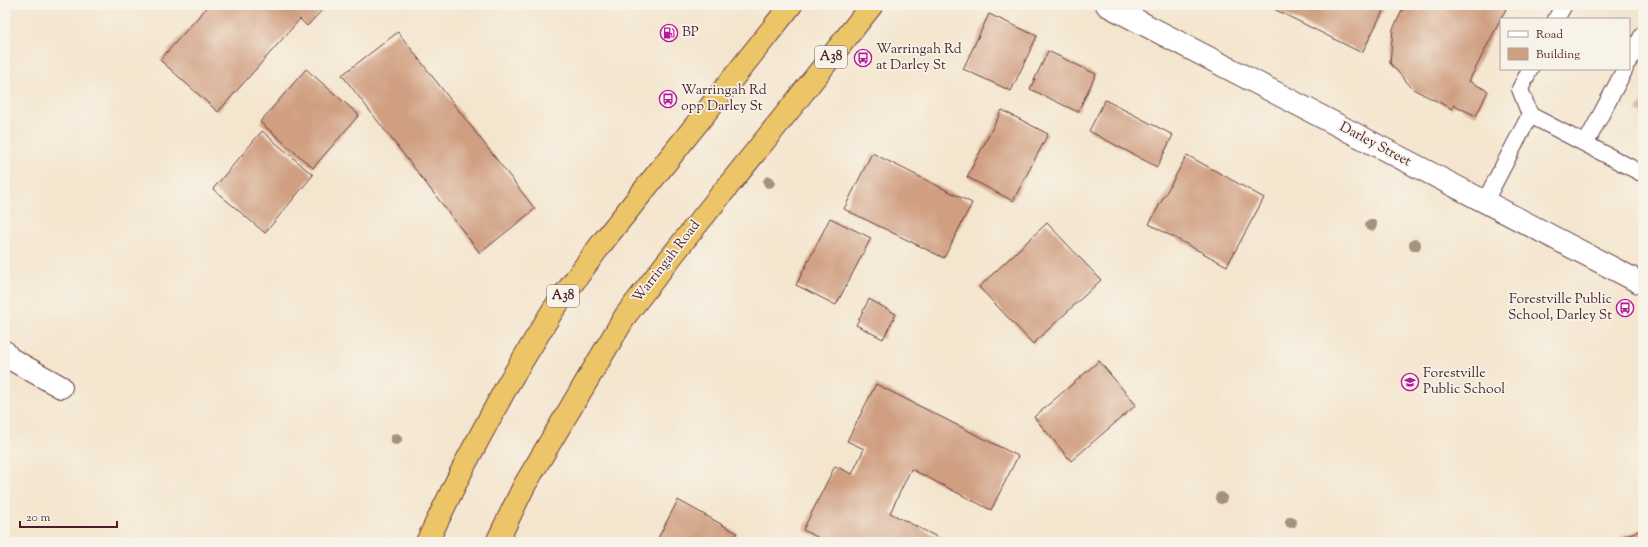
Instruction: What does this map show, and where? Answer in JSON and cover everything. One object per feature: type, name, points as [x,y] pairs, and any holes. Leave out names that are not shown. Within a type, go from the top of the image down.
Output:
[{"type":"highway","name":"A38","points":[[427,542],[465,464],[508,384],[553,310],[602,243],[791,5]]},
{"type":"highway","name":"Warringah Road","points":[[497,542],[524,486],[626,315],[872,5]]},
{"type":"street","name":"Darley Street","points":[[1107,5],[1643,284]]},
{"type":"street","points":[[5,352],[9,358],[61,387]]},
{"type":"lane","points":[[1557,18],[1564,5]]},
{"type":"lane","points":[[1630,59],[1643,34]]},
{"type":"lane","points":[[1530,70],[1520,89],[1530,115],[1643,174]]},
{"type":"lane","points":[[1586,143],[1624,70]]},
{"type":"lane","points":[[1484,202],[1530,115]]},
{"type":"building","points":[[209,5],[327,5],[307,26],[300,19],[218,112],[160,60]]},
{"type":"building","points":[[1266,5],[1386,5],[1362,53]]},
{"type":"building","points":[[1405,5],[1508,5],[1469,81],[1488,91],[1476,116],[1454,105],[1452,109],[1413,89],[1390,63],[1393,29]]},
{"type":"building","points":[[989,14],[1037,36],[1011,91],[963,69]]},
{"type":"building","points":[[398,32],[535,209],[480,253],[342,75]]},
{"type":"building","points":[[1048,51],[1096,74],[1078,112],[1030,89]]},
{"type":"building","points":[[306,69],[359,115],[313,168],[260,122]]},
{"type":"building","points":[[1105,100],[1173,135],[1157,167],[1089,131]]},
{"type":"building","points":[[1643,101],[1643,114],[1637,111]]},
{"type":"building","points":[[1002,110],[1048,134],[1013,201],[967,177]]},
{"type":"building","points":[[262,131],[313,175],[265,233],[213,189]]},
{"type":"building","points":[[872,153],[972,203],[944,258],[844,209]]},
{"type":"building","points":[[1187,155],[1264,198],[1227,266],[1149,224]]},
{"type":"building","points":[[830,218],[871,238],[836,305],[796,285]]},
{"type":"building","points":[[1047,223],[1101,280],[1033,344],[979,287]]},
{"type":"building","points":[[869,299],[896,314],[883,339],[856,325]]},
{"type":"building","points":[[1099,361],[1136,405],[1071,461],[1034,417]]},
{"type":"building","points":[[876,384],[1018,456],[991,510],[911,469],[890,513],[947,542],[827,542],[803,530],[835,466],[852,474],[864,449],[847,441]]},
{"type":"building","points":[[678,500],[737,533],[732,542],[656,542]]},
{"type":"building","points":[[1643,529],[1643,542],[1621,542],[1619,538]]},
{"type":"place","name":"BP","points":[[669,33]]},
{"type":"place","name":"Warringah Rd at Darley St","points":[[863,58]]},
{"type":"place","name":"Warringah Rd opp Darley St","points":[[668,99]]},
{"type":"place","name":"Forestville Public School, Darley St","points":[[1625,308]]},
{"type":"place","name":"Forestville Public School","points":[[1410,382]]}]
